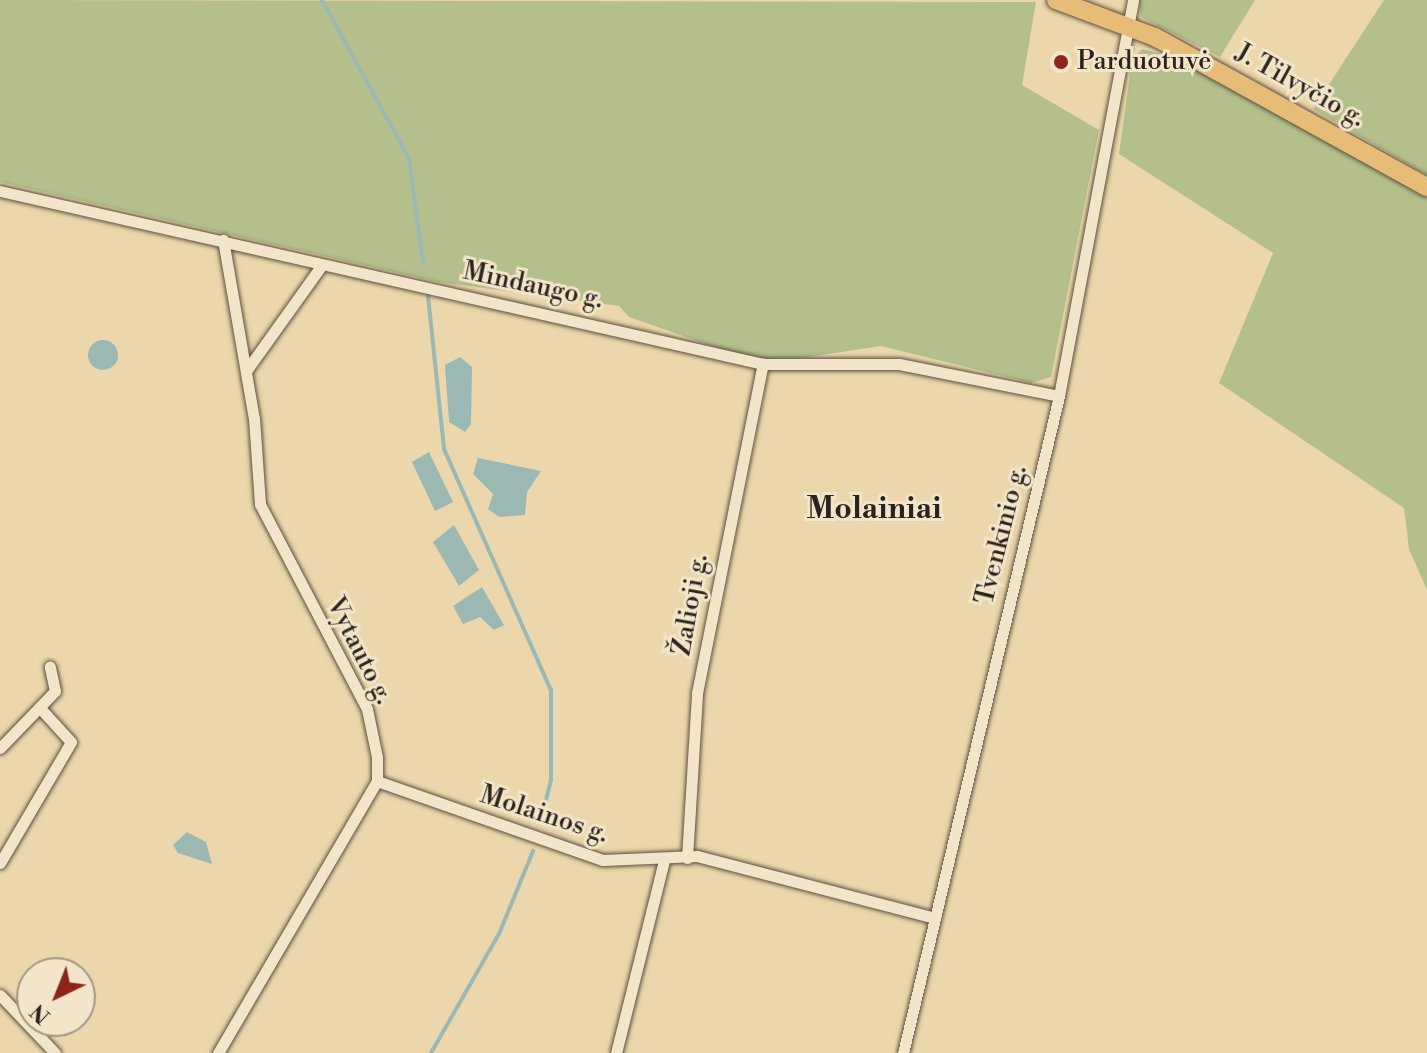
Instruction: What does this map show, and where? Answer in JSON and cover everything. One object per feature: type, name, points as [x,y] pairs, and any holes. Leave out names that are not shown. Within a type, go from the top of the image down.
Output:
[{"type":"main road","name":"J. Tilvyčio g.","points":[[1056,0],[1129,24],[1427,187]]},
{"type":"street","name":"Tvenkinio g.","points":[[903,1053],[1059,396],[1133,0]]},
{"type":"street","name":"Mindaugo g.","points":[[0,191],[763,364],[899,364],[1059,396]]},
{"type":"street","name":"Vytauto g.","points":[[223,240],[246,371],[260,504],[367,709],[377,781]]},
{"type":"street","points":[[246,371],[322,265]]},
{"type":"street","name":"Žalioji g.","points":[[687,858],[697,693],[763,364]]},
{"type":"street","points":[[0,748],[41,709],[55,691],[50,667]]},
{"type":"street","points":[[0,863],[71,742],[41,709]]},
{"type":"street","points":[[218,1053],[377,781]]},
{"type":"street","name":"Molainos g.","points":[[377,781],[603,860],[664,861],[687,858],[935,918]]},
{"type":"street","points":[[616,1053],[664,861]]},
{"type":"street","points":[[0,995],[55,1053]]},
{"type":"green space","points":[[0,0],[1036,2],[1022,85],[1099,130],[1051,377],[1031,383],[881,346],[763,364],[629,317],[619,306],[438,282],[0,182]]},
{"type":"green space","points":[[1139,0],[1255,0],[1220,57],[1141,17]]},
{"type":"green space","points":[[1384,0],[1427,0],[1427,175],[1313,109]]},
{"type":"green space","points":[[1142,49],[1185,60],[1427,198],[1427,590],[1409,549],[1404,508],[1219,383],[1273,253],[1119,154],[1132,60]]},
{"type":"water","points":[[103,340],[114,344],[118,355],[114,366],[103,370],[92,366],[88,355],[92,344]]},
{"type":"water","points":[[460,357],[472,367],[471,424],[465,432],[449,422],[445,365]]},
{"type":"water","points":[[429,452],[453,502],[435,511],[412,462]]},
{"type":"water","points":[[478,458],[541,471],[527,492],[525,515],[499,517],[488,509],[493,494],[473,474]]},
{"type":"water","points":[[454,525],[479,570],[459,586],[433,542]]},
{"type":"water","points":[[482,587],[504,625],[494,630],[480,617],[463,624],[453,606]]},
{"type":"water","points":[[187,832],[206,842],[212,864],[178,853],[173,845]]},
{"type":"waterway","points":[[322,0],[409,158],[423,263]]},
{"type":"waterway","points":[[428,296],[444,449],[551,690],[551,780],[542,816]]},
{"type":"waterway","points":[[431,1053],[499,934],[533,851]]},
{"type":"place","name":"Parduotuvė","points":[[1061,62]]},
{"type":"district","name":"Molainiai","points":[[874,509]]}]
